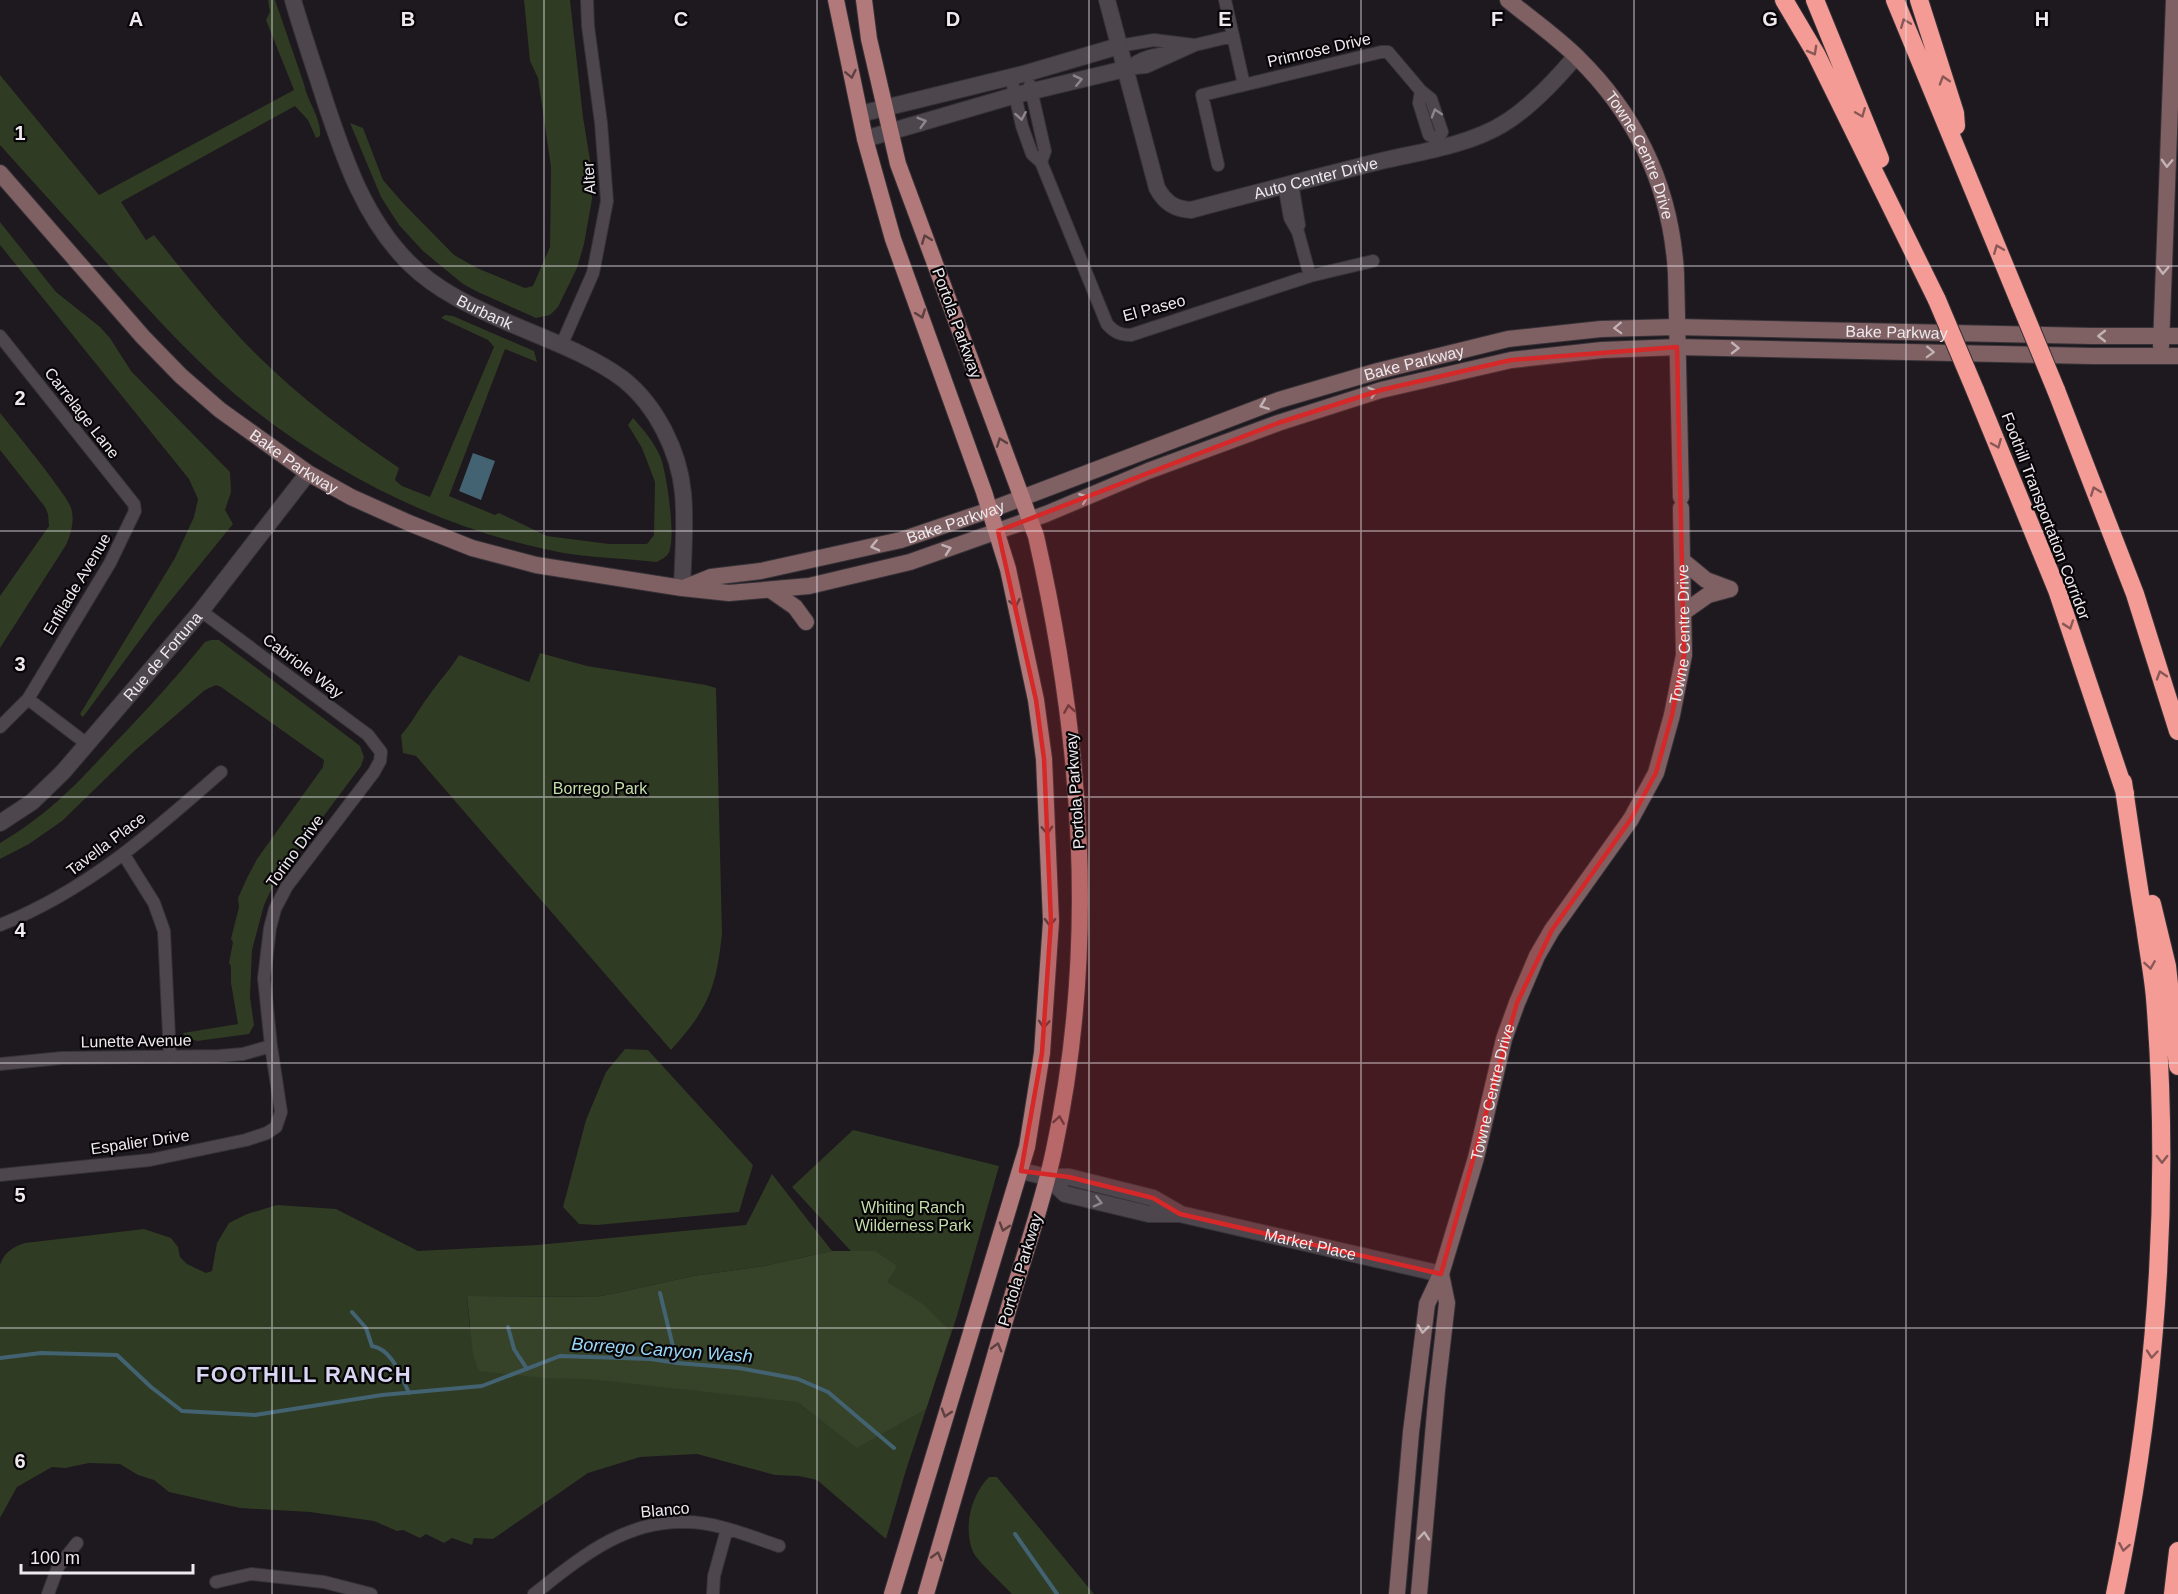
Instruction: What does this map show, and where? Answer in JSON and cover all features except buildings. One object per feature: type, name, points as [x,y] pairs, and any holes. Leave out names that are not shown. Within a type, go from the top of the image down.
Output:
[{"type":"highway","points":[[1784,0],[1816,54],[1937,300]]},
{"type":"highway","name":"Foothill Transportation Corridor","points":[[1815,0],[2057,590],[2123,782],[2167,966],[2178,1066]]},
{"type":"highway","points":[[1895,0],[2056,390],[2135,594],[2178,730]]},
{"type":"highway","points":[[1919,0],[1954,113],[1960,157]]},
{"type":"highway","points":[[2115,1594],[2134,1494],[2151,1370],[2160,1261],[2162,1166],[2161,1078],[2155,996],[2123,782]]},
{"type":"highway","points":[[2173,1594],[2178,1551]]},
{"type":"main road","name":"Portola Parkway","points":[[836,0],[865,139],[893,239],[998,531],[1008,569],[1038,712],[1044,759],[1051,921],[1042,1053],[1027,1147],[892,1594]]},
{"type":"main road","name":"Portola Parkway","points":[[864,0],[869,39],[898,164],[1042,556],[1070,720],[1078,809],[1082,906],[1074,1025],[1054,1151],[926,1594]]},
{"type":"main road","name":"Towne Centre Drive","points":[[1397,1594],[1411,1432],[1427,1304],[1441,1274],[1476,1158],[1504,1039],[1517,1003],[1552,930],[1631,819],[1656,773],[1672,715],[1684,655],[1674,239],[1666,204],[1654,169],[1630,123],[1601,82],[1576,56],[1508,0]]},
{"type":"main road","points":[[2170,356],[2161,335],[2174,80],[2174,0]]},
{"type":"main road","name":"Bake Parkway","points":[[0,173],[143,337],[181,376],[229,416],[308,473],[409,523],[472,548],[536,565],[729,593],[809,586],[910,562],[998,531],[1148,471],[1278,423],[1381,390],[1511,360],[1602,350],[1677,347],[2170,356]]},
{"type":"main road","name":"Bake Parkway","points":[[682,588],[711,577],[761,571],[901,540],[990,510],[1279,400],[1378,371],[1508,339],[1601,329],[1676,327],[2178,336]]},
{"type":"main road","points":[[1278,423],[1296,408],[1342,392],[1378,371]]},
{"type":"main road","points":[[1683,561],[1706,580],[1730,590],[1699,599],[1684,612]]},
{"type":"main road","points":[[711,577],[745,585],[774,581],[809,586]]},
{"type":"main road","points":[[772,591],[795,607],[806,622]]},
{"type":"main road","name":"Towne Centre Drive","points":[[1419,1594],[1447,1303],[1441,1274]]},
{"type":"street","name":"Burbank","points":[[292,0],[346,162],[365,205],[385,236],[409,263],[443,291],[600,365],[622,379],[645,401],[668,440],[676,460],[683,491],[682,588]]},
{"type":"street","name":"Alter","points":[[561,346],[593,273],[607,201],[587,0]]},
{"type":"street","name":"Auto Center Drive","points":[[1107,0],[1157,188],[1170,204],[1179,209],[1191,210],[1438,143],[1487,132],[1504,123],[1538,97],[1576,56]]},
{"type":"street","points":[[1226,0],[1244,85]]},
{"type":"street","points":[[865,139],[1023,93],[1125,69],[1146,68],[1195,45],[1233,36]]},
{"type":"street","points":[[860,114],[1019,75],[1119,46],[1154,40],[1195,45]]},
{"type":"street","name":"Primrose Drive","points":[[1218,165],[1203,95],[1381,52],[1388,52],[1420,91],[1419,103],[1429,135],[1438,143]]},
{"type":"street","name":"El Paseo","points":[[1019,75],[1032,154],[1041,162],[1107,324],[1122,335],[1131,335],[1310,276],[1373,261]]},
{"type":"street","points":[[1288,184],[1299,219],[1298,232],[1310,276]]},
{"type":"street","name":"Carrelage Lane","points":[[0,336],[134,504],[135,511]]},
{"type":"street","name":"Rue de Fortuna","points":[[0,823],[32,802],[87,744],[201,610],[308,473]]},
{"type":"street","name":"Enfilade Avenue","points":[[0,727],[28,699],[111,563],[135,511]]},
{"type":"street","name":"Cabriole Way","points":[[201,610],[368,735],[381,752]]},
{"type":"street","points":[[28,699],[87,744]]},
{"type":"street","name":"Torino Drive","points":[[278,1124],[281,1112],[270,1046],[264,978],[270,928],[275,909],[287,886],[374,772],[380,761],[381,752]]},
{"type":"street","name":"Tavella Place","points":[[0,925],[65,895],[124,855],[221,772]]},
{"type":"street","points":[[124,855],[154,903],[164,931],[170,1057]]},
{"type":"street","name":"Lunette Avenue","points":[[0,1064],[62,1058],[243,1054],[270,1046]]},
{"type":"street","name":"Espalier Drive","points":[[0,1175],[150,1160],[246,1140],[267,1133],[278,1124]]},
{"type":"street","name":"Market Place","points":[[1021,1171],[1047,1178],[1069,1177],[1153,1198],[1180,1214],[1441,1274]]},
{"type":"street","name":"Blanco","points":[[534,1594],[592,1551],[625,1532],[654,1524],[685,1522],[727,1529],[778,1546]]},
{"type":"street","points":[[713,1594],[714,1576],[727,1529]]},
{"type":"street","points":[[48,1594],[58,1567],[77,1543]]},
{"type":"street","points":[[216,1582],[251,1575],[324,1582],[371,1594]]},
{"type":"highlighted area","points":[[1677,347],[1684,655],[1672,715],[1656,773],[1631,819],[1552,930],[1517,1003],[1441,1274],[1180,1214],[1153,1198],[1069,1177],[1021,1171],[1042,1053],[1051,921],[1044,759],[1036,700],[998,531],[1278,423],[1381,390],[1511,360]]},
{"type":"green space","points":[[268,0],[275,0],[317,117],[320,136],[316,138],[308,120],[295,106],[121,202],[146,240],[154,235],[216,311],[272,370],[325,414],[399,468],[395,480],[402,486],[430,497],[494,347],[488,340],[441,318],[445,315],[453,316],[534,351],[537,362],[505,349],[449,496],[495,515],[499,513],[547,536],[609,544],[647,544],[654,535],[655,482],[642,448],[628,425],[633,418],[648,436],[663,464],[670,502],[671,541],[669,551],[663,558],[657,562],[576,555],[509,540],[431,513],[356,477],[320,456],[253,409],[197,360],[145,306],[0,145],[0,75],[99,195],[294,90],[266,20],[270,12]]},
{"type":"green space","points":[[524,0],[570,0],[591,166],[592,199],[577,268],[558,307],[550,315],[536,318],[463,284],[423,251],[399,225],[381,197],[350,123],[363,128],[383,180],[454,255],[477,268],[525,288],[533,286],[550,247],[551,167],[538,78],[530,61]]},
{"type":"green space","points":[[0,222],[56,292],[100,327],[110,338],[131,371],[230,472],[231,492],[225,510],[233,524],[154,621],[83,717],[80,714],[175,558],[194,517],[198,499],[189,479],[0,245]]},
{"type":"green space","points":[[0,413],[63,494],[73,517],[66,545],[0,648],[0,596],[49,526],[45,507],[0,450]]},
{"type":"green space","points":[[219,640],[351,739],[360,746],[364,757],[361,766],[276,880],[264,905],[252,950],[250,997],[254,1025],[249,1034],[197,1041],[186,1037],[183,1033],[238,1024],[229,963],[233,942],[231,939],[239,907],[238,898],[257,859],[323,767],[324,760],[216,685],[205,690],[133,752],[62,821],[29,844],[0,859],[0,843],[32,822],[72,788],[147,709],[205,642]]},
{"type":"green space","name":"Borrego Park","points":[[540,653],[587,666],[716,688],[722,934],[717,970],[708,997],[694,1022],[671,1050],[416,756],[403,753],[401,735],[459,655],[529,682]]},
{"type":"green space","points":[[625,1049],[648,1050],[753,1165],[739,1212],[597,1225],[579,1224],[563,1207],[586,1120],[606,1072]]},
{"type":"green space","name":"Whiting Ranch Wilderness Park","points":[[853,1130],[999,1166],[957,1316],[906,1470],[886,1539],[817,1480],[799,1476],[775,1475],[697,1454],[640,1457],[588,1473],[493,1539],[474,1538],[472,1545],[452,1538],[444,1543],[426,1534],[420,1538],[374,1521],[310,1512],[240,1508],[169,1492],[154,1480],[138,1475],[120,1464],[89,1463],[65,1468],[52,1467],[17,1487],[0,1518],[0,1265],[13,1248],[25,1243],[144,1229],[171,1238],[178,1247],[180,1257],[187,1264],[206,1273],[212,1271],[217,1243],[229,1223],[247,1214],[277,1205],[336,1209],[418,1251],[537,1245],[746,1225],[772,1174],[832,1251],[764,1266],[693,1276],[597,1297],[467,1296],[470,1329],[871,1273],[792,1187]],"holes":[[[797,1402],[904,1421],[857,1447]]]},
{"type":"green space","points":[[832,1251],[875,1251],[897,1266],[887,1282],[923,1304],[951,1332],[926,1409],[857,1448],[797,1402],[589,1379],[543,1378],[479,1371],[473,1355],[467,1296],[597,1297],[693,1276],[764,1266]]},
{"type":"green space","points":[[989,1477],[997,1477],[1094,1594],[1012,1594],[980,1561],[973,1552],[970,1542],[970,1512],[973,1502]]},
{"type":"water","points":[[473,453],[495,461],[481,500],[459,491]]},
{"type":"waterway","points":[[660,1293],[677,1363]]},
{"type":"waterway","points":[[352,1312],[366,1328],[372,1346],[385,1352],[395,1364],[409,1393]]},
{"type":"waterway","points":[[508,1327],[514,1349],[527,1369]]},
{"type":"waterway","name":"Borrego Canyon Wash","points":[[0,1358],[41,1353],[117,1355],[151,1387],[182,1411],[255,1415],[382,1395],[482,1386],[560,1356],[651,1359],[739,1368],[798,1379],[828,1392],[894,1448]]},
{"type":"waterway","name":"Borrego Canyon Wash","points":[[1015,1534],[1057,1594]]},
{"type":"district","name":"FOOTHILL RANCH","points":[[304,1374]]}]
